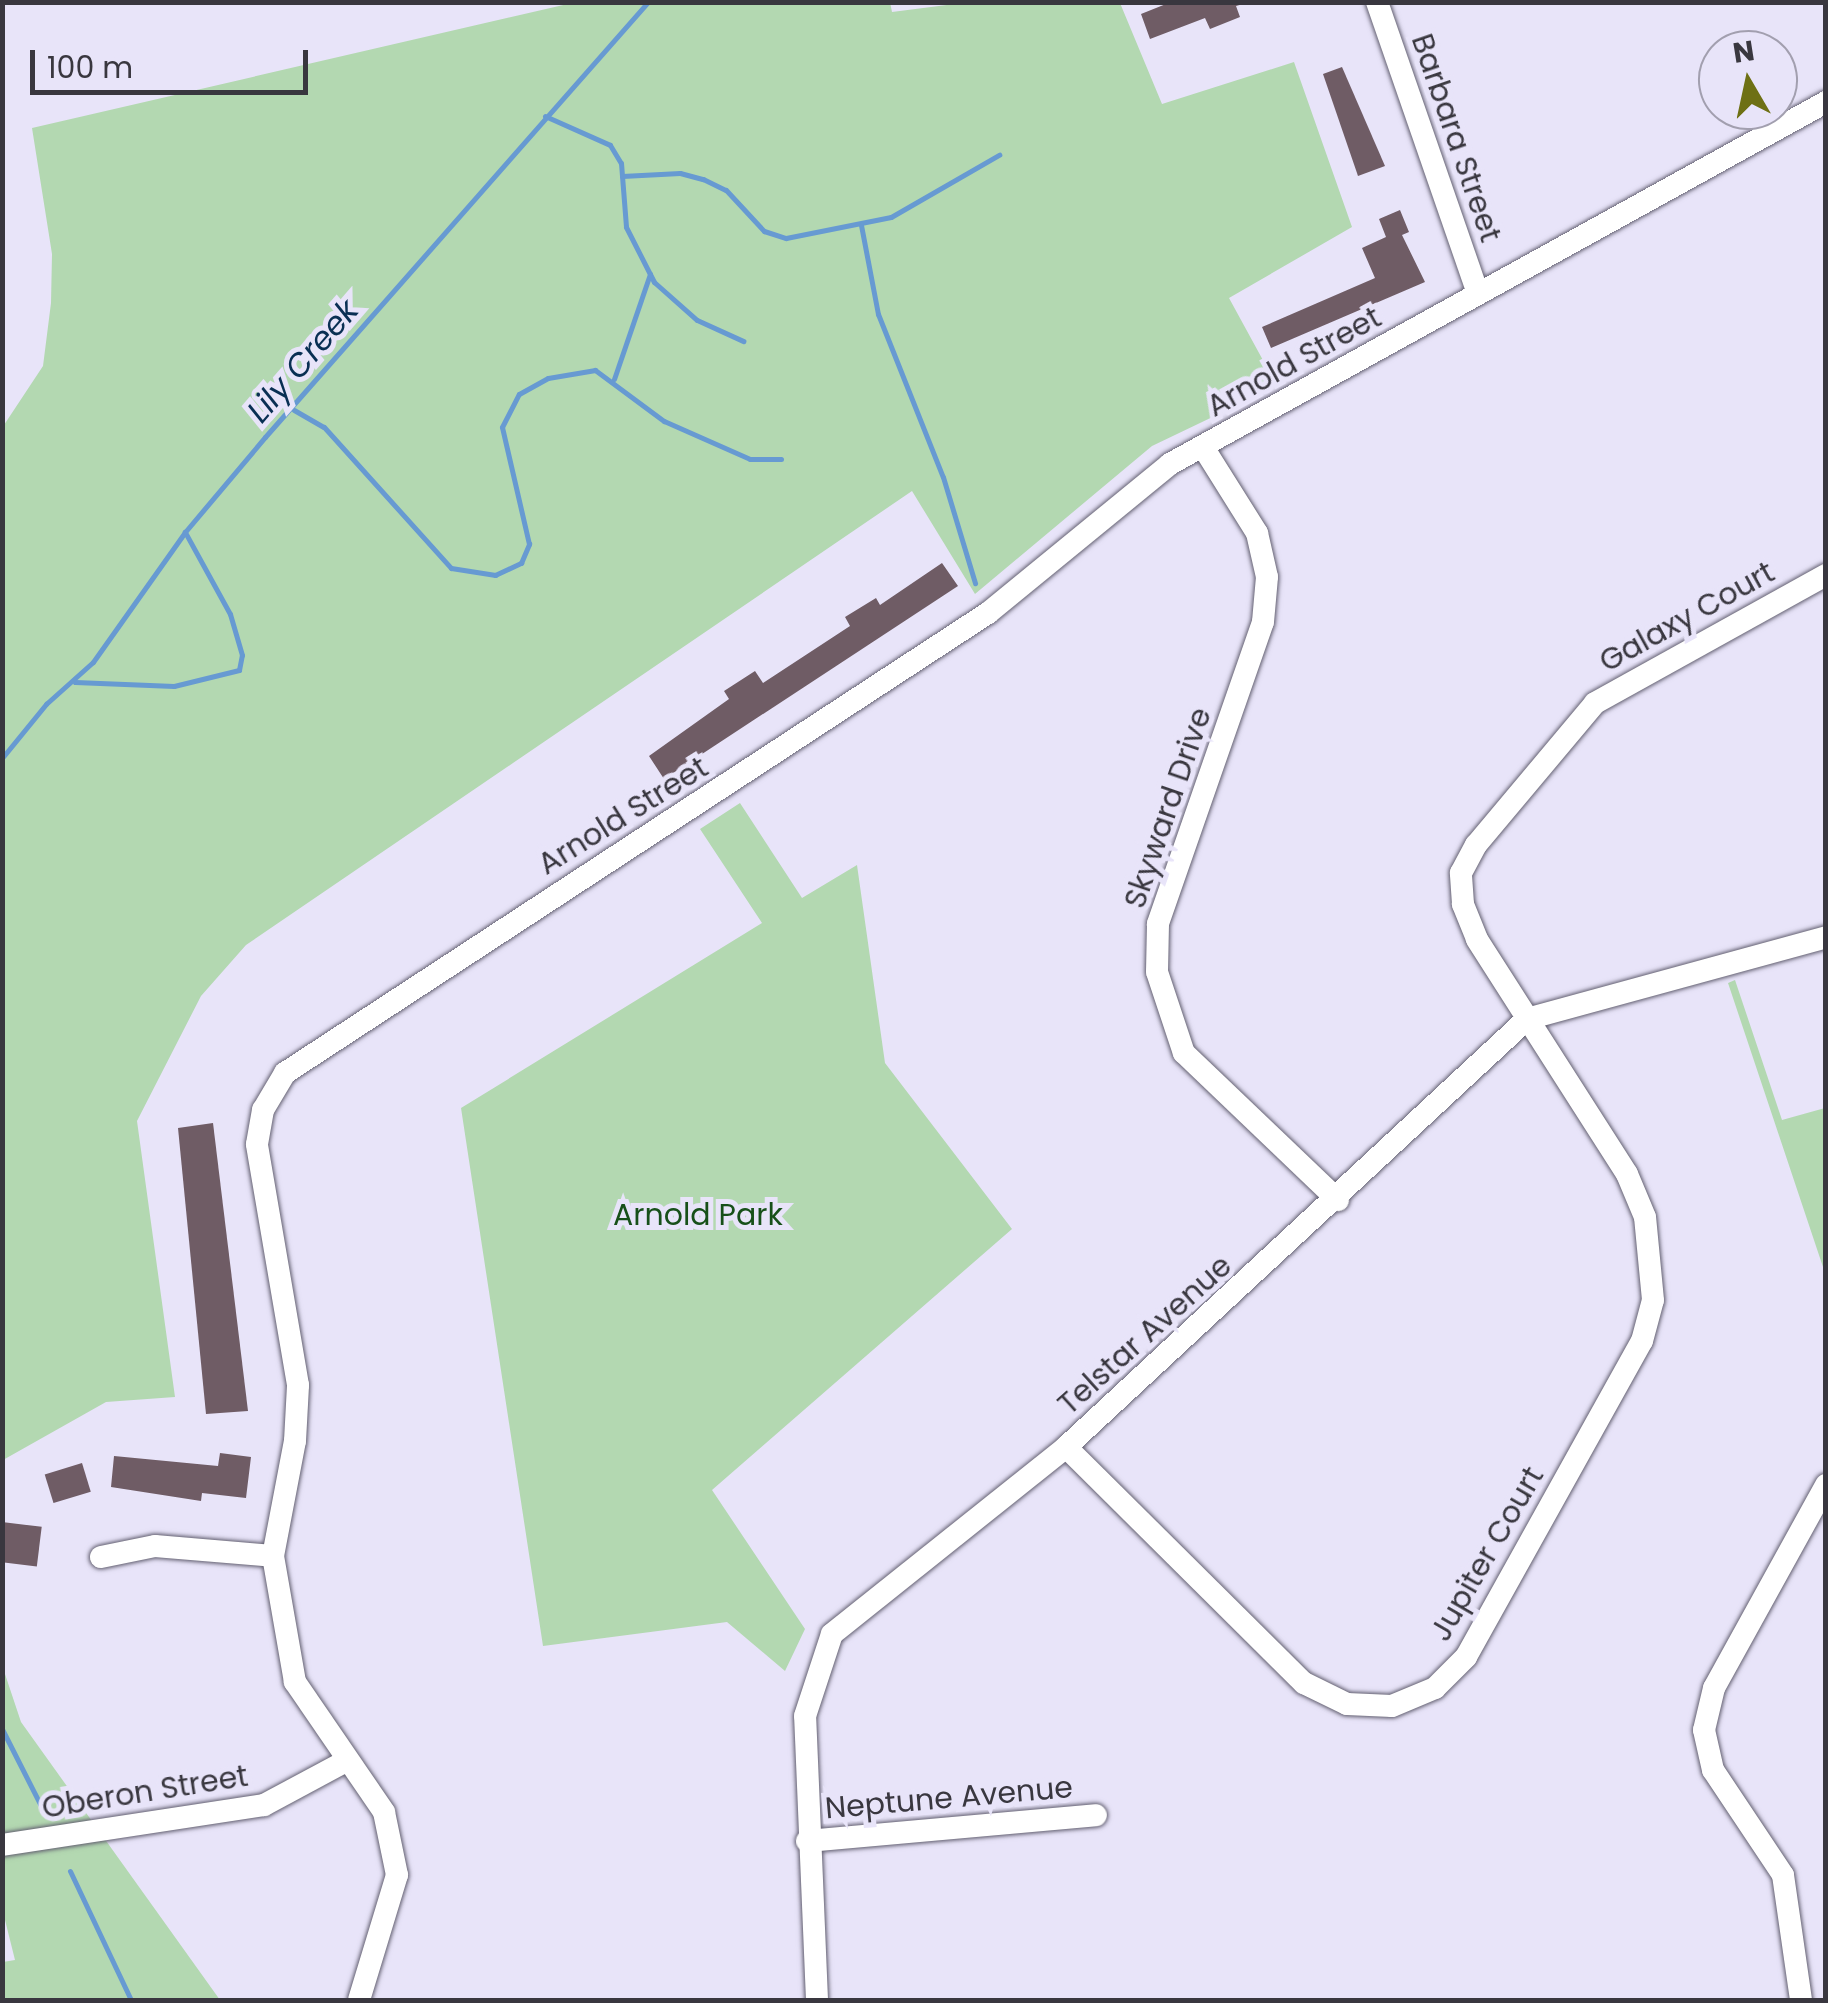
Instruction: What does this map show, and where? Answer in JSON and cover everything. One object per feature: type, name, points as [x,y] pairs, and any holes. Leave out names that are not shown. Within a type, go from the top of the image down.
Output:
[{"type":"street","name":"Barbara Street","points":[[1377,2],[1478,293]]},
{"type":"street","name":"Arnold Street","points":[[360,2000],[398,1875],[384,1812],[346,1762],[295,1682],[273,1556],[294,1455],[298,1385],[257,1144],[264,1110],[285,1073],[988,613],[1150,478],[1826,102]]},
{"type":"street","name":"Skyward Drive","points":[[1204,447],[1257,533],[1267,576],[1264,607],[1158,924],[1158,972],[1184,1052],[1338,1200]]},
{"type":"street","name":"Galaxy Court","points":[[1527,1019],[1463,904],[1461,873],[1476,846],[1594,702],[1826,574]]},
{"type":"street","name":"Telstar Avenue","points":[[817,2000],[804,1716],[832,1634],[1066,1447],[1338,1200],[1527,1019],[1826,938]]},
{"type":"street","name":"Jupiter Court","points":[[1066,1447],[1304,1683],[1347,1704],[1392,1706],[1434,1688],[1466,1657],[1642,1342],[1653,1300],[1645,1217],[1627,1174],[1527,1019]]},
{"type":"street","points":[[1801,2000],[1783,1875],[1713,1770],[1704,1730],[1714,1688],[1826,1484]]},
{"type":"street","points":[[101,1557],[155,1546],[273,1556]]},
{"type":"street","name":"Oberon Street","points":[[2,1845],[264,1805],[346,1762]]},
{"type":"street","name":"Neptune Avenue","points":[[807,1841],[1096,1814]]},
{"type":"green space","points":[[890,2],[892,12],[970,2],[1120,3],[1162,104],[1294,62],[1352,227],[1229,298],[1277,386],[1152,446],[975,594],[912,491],[246,945],[201,996],[137,1121],[175,1397],[106,1402],[3,1460],[2,428],[43,366],[51,303],[52,254],[32,128],[572,3]]},
{"type":"green space","name":"Arnold Park","points":[[740,803],[802,898],[857,865],[885,1063],[1012,1229],[712,1490],[805,1629],[785,1671],[727,1622],[543,1646],[461,1108],[762,923],[700,829]]},
{"type":"green space","points":[[1735,980],[1782,1120],[1825,1108],[1825,1273],[1728,983]]},
{"type":"green space","points":[[2,1665],[21,1722],[220,2000],[3,2000],[3,1962],[15,1960],[2,1908]]},
{"type":"building","points":[[1171,2],[1243,4],[1236,6],[1240,17],[1210,29],[1205,18],[1150,39],[1141,14]]},
{"type":"building","points":[[1342,67],[1385,166],[1358,176],[1323,74]]},
{"type":"building","points":[[1400,210],[1409,232],[1402,235],[1425,282],[1271,348],[1262,327],[1375,278],[1362,248],[1386,237],[1379,219]]},
{"type":"building","points":[[942,563],[958,586],[664,779],[649,756],[729,699],[724,691],[755,671],[763,683],[850,626],[845,617],[876,598],[880,605]]},
{"type":"building","points":[[213,1123],[248,1411],[206,1414],[178,1128]]},
{"type":"building","points":[[220,1453],[251,1457],[246,1498],[202,1493],[201,1501],[111,1487],[114,1456],[218,1466]]},
{"type":"building","points":[[82,1463],[91,1492],[53,1503],[45,1474]]},
{"type":"building","points":[[2,1522],[42,1527],[37,1567],[2,1562]]},
{"type":"waterway","name":"Lily Creek","points":[[2,758],[46,704],[93,662],[185,532],[265,437],[648,2]]},
{"type":"waterway","points":[[545,116],[610,145],[621,163],[626,227],[654,282],[697,320],[743,341]]},
{"type":"waterway","points":[[622,176],[680,173],[703,179],[726,190],[764,231],[786,238],[891,217],[999,155]]},
{"type":"waterway","points":[[861,225],[878,314],[943,477],[975,583]]},
{"type":"waterway","points":[[614,379],[650,274]]},
{"type":"waterway","points":[[294,410],[324,427],[451,568],[495,575],[521,563],[529,544],[502,427],[519,394],[548,378],[595,370],[664,421],[750,459],[781,459]]},
{"type":"waterway","points":[[75,682],[174,686],[239,670],[242,655],[230,614],[185,532]]},
{"type":"waterway","points":[[2,1729],[42,1808]]},
{"type":"waterway","points":[[70,1871],[131,2000]]}]
